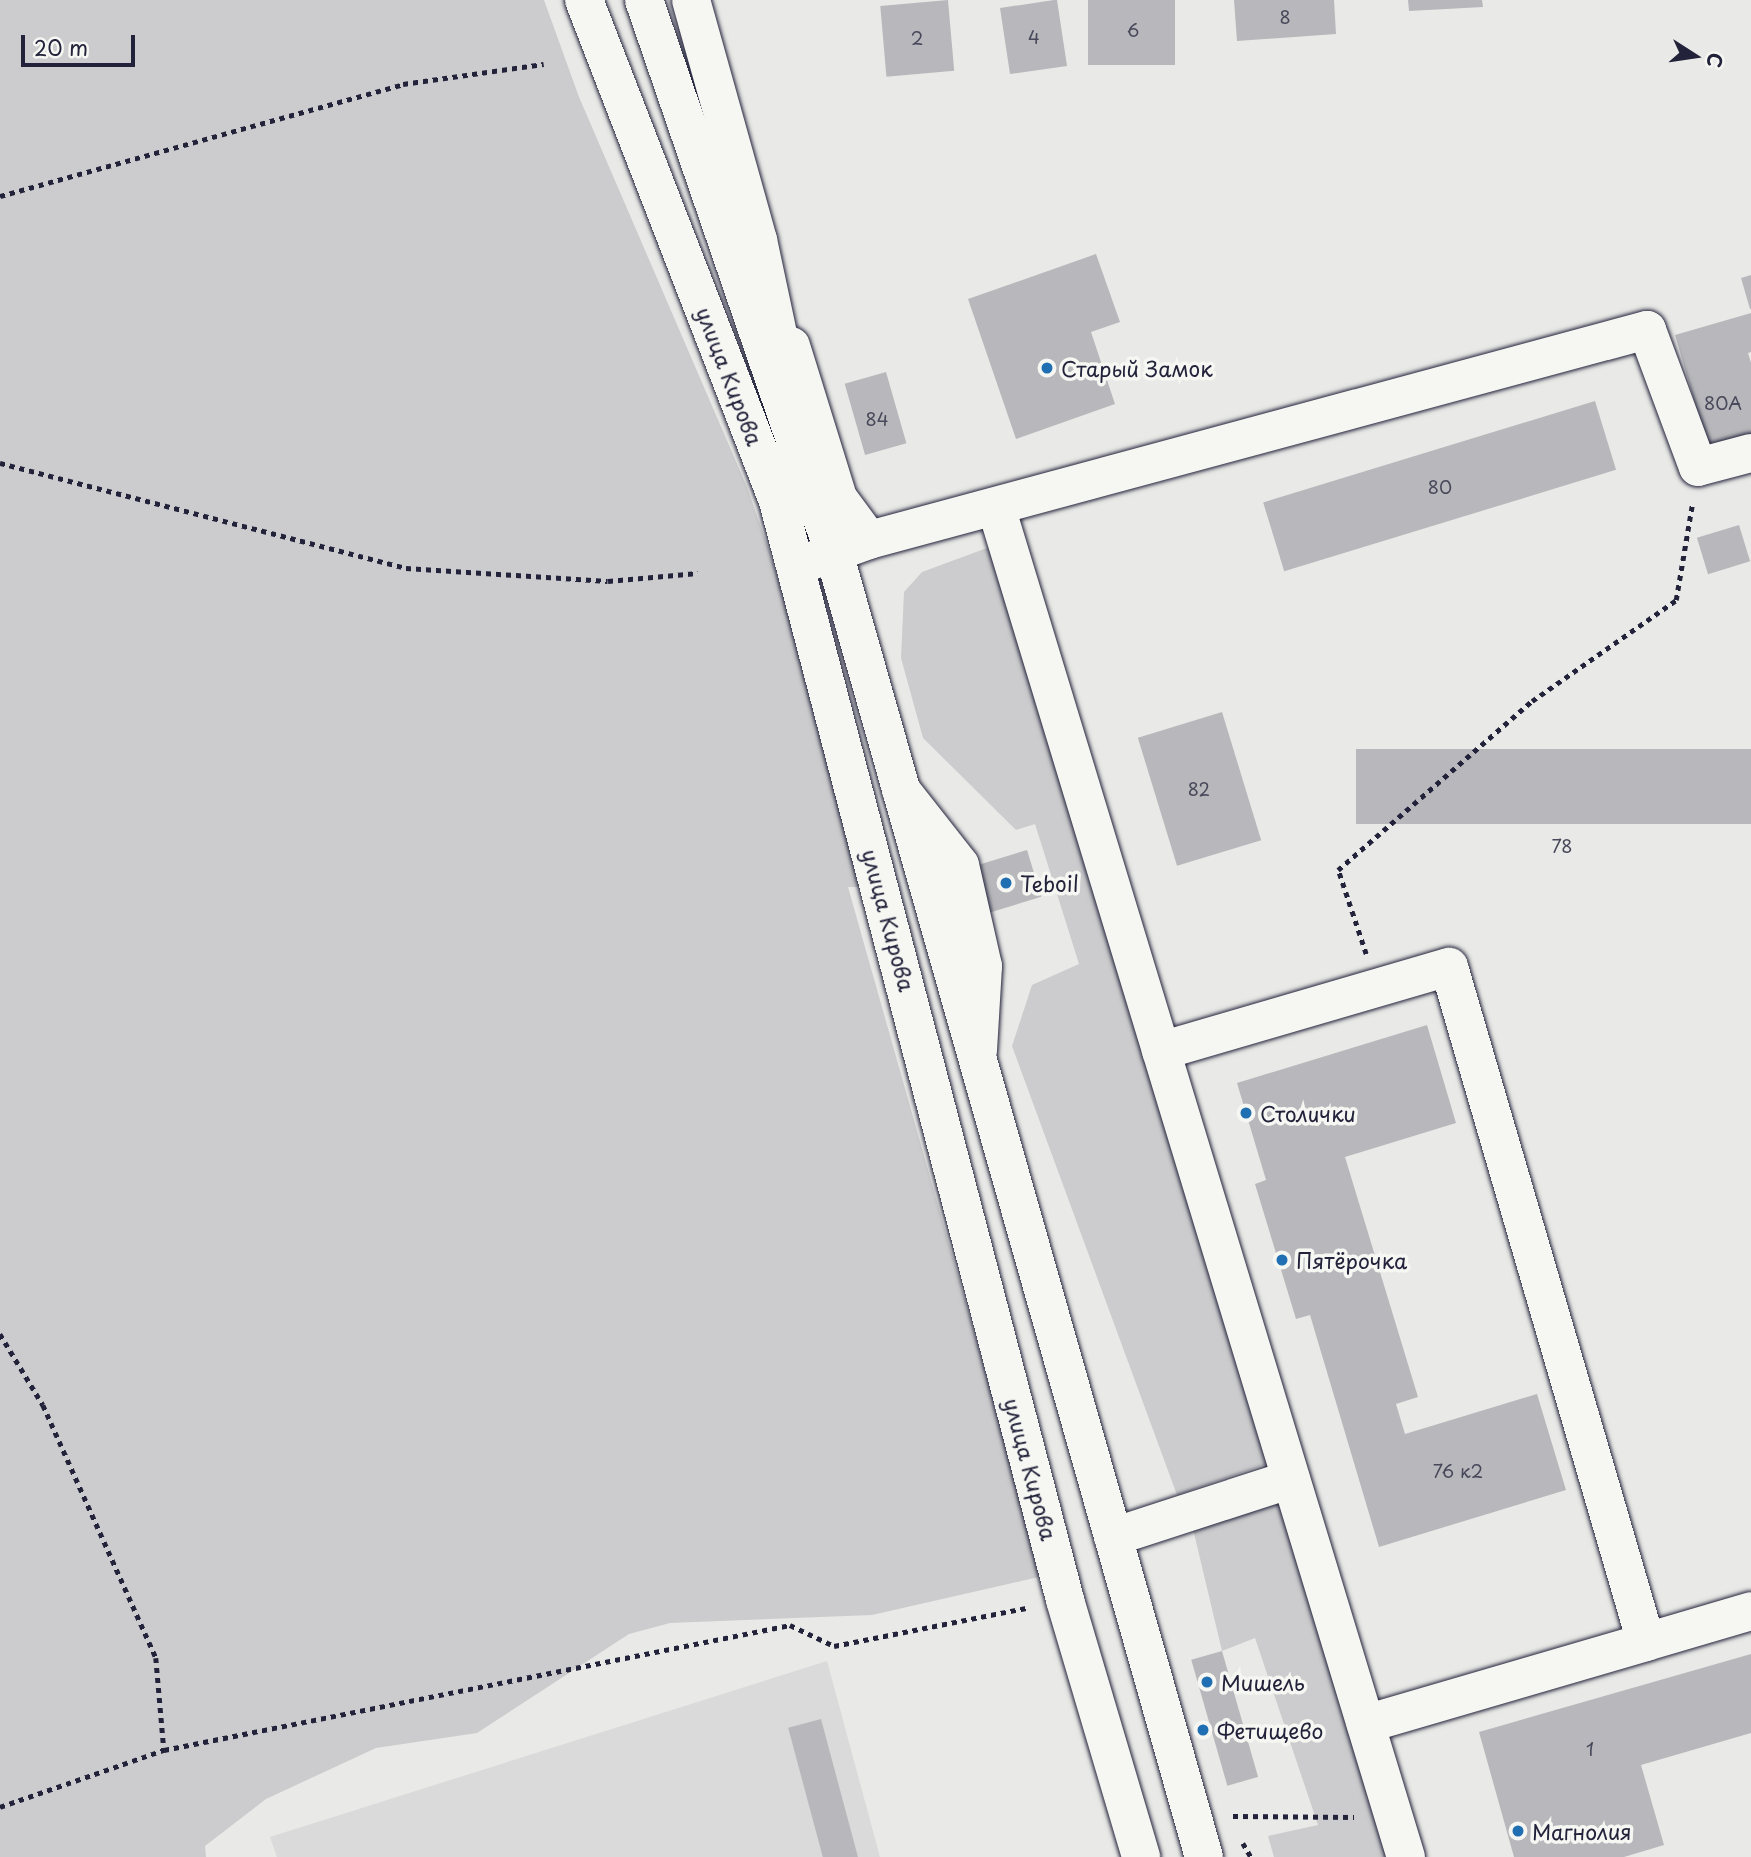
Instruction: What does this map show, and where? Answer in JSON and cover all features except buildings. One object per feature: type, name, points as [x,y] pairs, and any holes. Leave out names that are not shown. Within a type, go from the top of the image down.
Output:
[{"type":"main road","name":"улица Кирова","points":[[584,0],[778,501],[1065,1600],[1141,1857]]},
{"type":"main road","name":"улица Кирова","points":[[644,0],[807,468],[852,547]]},
{"type":"main road","name":"улица Кирова","points":[[691,0],[758,240],[852,547],[901,790],[1204,1857]]},
{"type":"main road","name":"улица Кирова","points":[[758,240],[807,468]]},
{"type":"main road","points":[[797,566],[852,547],[996,507],[1647,330],[1698,467],[1751,453]]},
{"type":"main road","points":[[996,507],[1406,1857]]},
{"type":"main road","points":[[1161,1051],[1449,967],[1646,1642]]},
{"type":"main road","points":[[1113,1537],[1291,1479]]},
{"type":"main road","points":[[1366,1724],[1751,1611]]},
{"type":"path","points":[[0,196],[403,84],[544,64]]},
{"type":"path","points":[[0,463],[406,568],[608,581],[698,573]]},
{"type":"path","points":[[1378,988],[1338,870],[1532,701],[1676,600],[1698,467]]},
{"type":"path","points":[[0,1334],[43,1405],[156,1658],[164,1750]]},
{"type":"path","points":[[0,1807],[164,1750],[790,1625],[834,1646],[1065,1600]]},
{"type":"path","points":[[1233,1826],[1227,1816],[1393,1817]]},
{"type":"path","points":[[1239,1837],[1251,1857]]},
{"type":"shaded area","points":[[0,0],[544,0],[579,97],[747,487],[770,553],[867,871],[863,887],[848,887],[1043,1576],[872,1615],[670,1623],[629,1634],[477,1733],[376,1748],[266,1799],[205,1846],[206,1857],[0,1857]]},
{"type":"shaded area","points":[[995,545],[1269,1463],[1177,1495],[1012,1046],[1032,985],[1079,964],[1035,824],[1016,830],[923,738],[901,658],[904,592],[922,572]]},
{"type":"shaded area","points":[[1281,1503],[1393,1857],[1274,1857],[1268,1836],[1318,1825],[1255,1638],[1222,1651],[1193,1529]]},
{"type":"shaded area","points":[[827,1661],[880,1857],[277,1857],[270,1837]]},
{"type":"place","name":"Старый Замок","points":[[1047,368]]},
{"type":"place","name":"Teboil","points":[[1006,883]]},
{"type":"place","name":"Столички","points":[[1246,1113]]},
{"type":"place","name":"Пятёрочка","points":[[1282,1260]]},
{"type":"place","name":"Мишель","points":[[1207,1682]]},
{"type":"place","name":"Фетищево","points":[[1203,1730]]},
{"type":"place","name":"Магнолия","points":[[1518,1831]]}]
